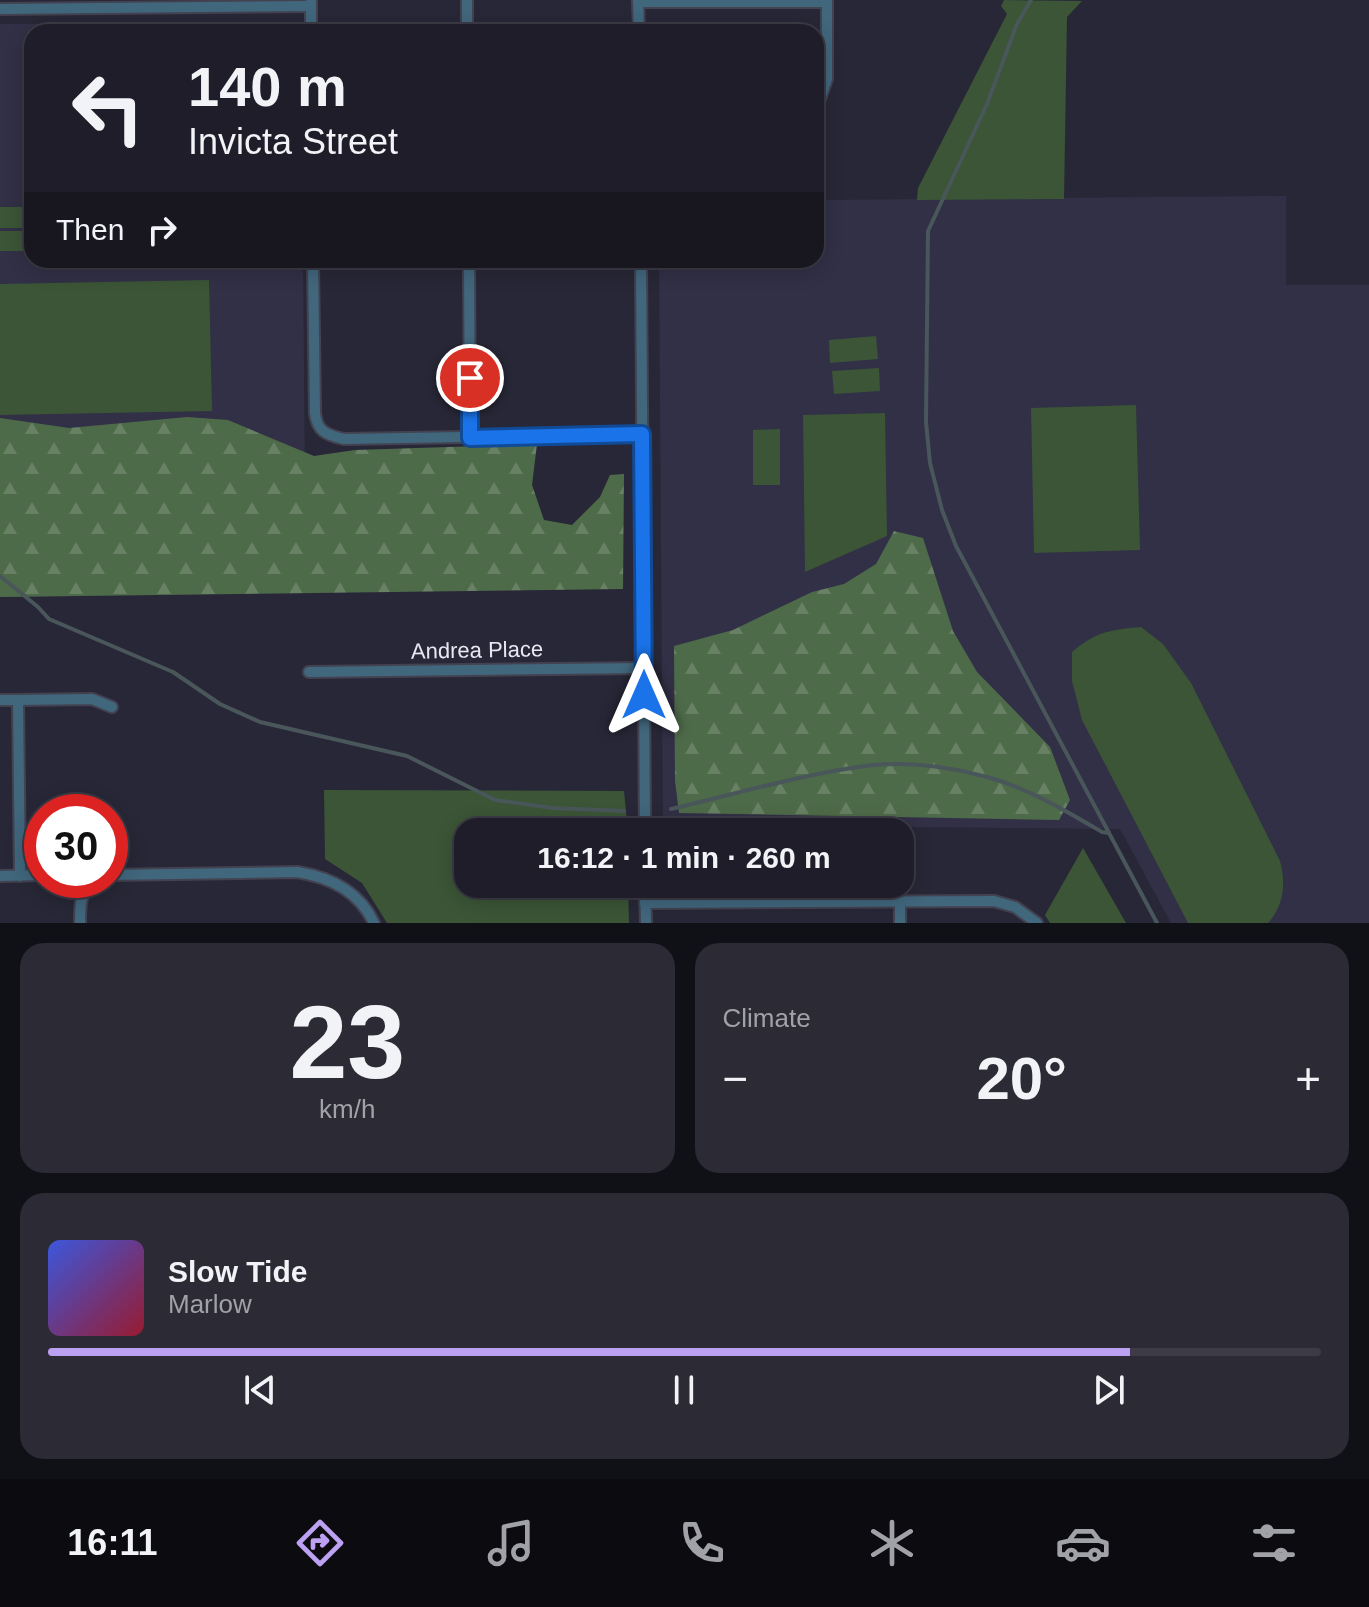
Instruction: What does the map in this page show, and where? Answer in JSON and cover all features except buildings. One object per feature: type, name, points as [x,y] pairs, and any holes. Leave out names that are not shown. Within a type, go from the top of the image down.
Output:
[{"type":"street","points":[[467,0],[467,24]]},
{"type":"street","points":[[639,24],[638,1],[827,1],[827,79],[824,88]]},
{"type":"street","points":[[0,9],[72,4],[311,3],[311,24]]},
{"type":"street","points":[[313,268],[315,413],[319,428],[326,435],[344,439],[642,434]]},
{"type":"street","points":[[469,268],[470,438]]},
{"type":"street","points":[[641,268],[645,818]]},
{"type":"street","name":"Andrea Place","points":[[309,672],[644,668]]},
{"type":"street","points":[[0,700],[92,699],[112,707]]},
{"type":"street","points":[[18,700],[20,876]]},
{"type":"street","points":[[128,875],[297,872],[321,876],[339,884],[355,897],[374,923]]},
{"type":"street","points":[[0,876],[24,876]]},
{"type":"street","points":[[80,923],[82,898]]},
{"type":"street","points":[[645,898],[646,923]]},
{"type":"street","points":[[645,903],[994,901],[1015,907],[1037,923]]},
{"type":"street","points":[[900,902],[900,923]]},
{"type":"shaded area","points":[[300,22],[24,24],[24,268],[303,268],[306,593],[0,597],[0,24]]},
{"type":"shaded area","points":[[1286,196],[1286,285],[1369,285],[1369,923],[1171,923],[1120,829],[914,827],[914,818],[663,818],[659,268],[824,268],[824,200]]},
{"type":"green space","points":[[1004,0],[1082,1],[1067,17],[1064,199],[917,200],[918,188],[1007,14],[1001,6]]},
{"type":"green space","points":[[0,207],[24,207],[24,228],[0,228]]},
{"type":"green space","points":[[0,231],[24,231],[24,251],[0,251]]},
{"type":"green space","points":[[209,280],[212,411],[0,415],[0,284]]},
{"type":"green space","points":[[876,336],[878,359],[830,363],[829,340]]},
{"type":"green space","points":[[879,368],[880,391],[834,394],[832,371]]},
{"type":"green space","points":[[1136,405],[1140,550],[1034,553],[1031,408]]},
{"type":"green space","points":[[885,413],[887,536],[805,572],[803,415]]},
{"type":"green space","points":[[187,417],[228,420],[314,456],[355,450],[537,444],[532,485],[544,520],[572,525],[600,497],[610,475],[624,474],[623,589],[0,597],[0,418],[69,428]]},
{"type":"green space","points":[[780,429],[780,485],[753,485],[753,430]]},
{"type":"green space","points":[[894,531],[923,538],[953,631],[977,672],[1050,747],[1070,800],[1059,820],[679,813],[675,781],[674,646],[733,630],[812,592],[844,584],[876,564]]},
{"type":"green space","points":[[1141,627],[1163,644],[1191,683],[1280,861],[1282,894],[1268,923],[1188,923],[1082,720],[1072,681],[1072,652],[1104,633]]},
{"type":"green space","points":[[324,790],[624,791],[627,818],[454,818],[454,898],[628,898],[629,923],[387,923],[362,883],[325,859]]},
{"type":"green space","points":[[1083,848],[1126,923],[1050,923],[1045,915]]},
{"type":"waterway","points":[[1031,0],[1017,24],[987,104],[928,231],[926,422],[930,463],[942,510],[956,546],[1157,923]]},
{"type":"waterway","points":[[0,576],[49,619],[173,672],[220,704],[260,722],[407,756],[495,800],[552,808],[624,811]]},
{"type":"waterway","points":[[671,809],[822,773],[873,765],[916,765],[959,770],[1017,787],[1109,833]]},
{"type":"route","points":[[470,378],[470,438],[642,434],[644,695]]}]
